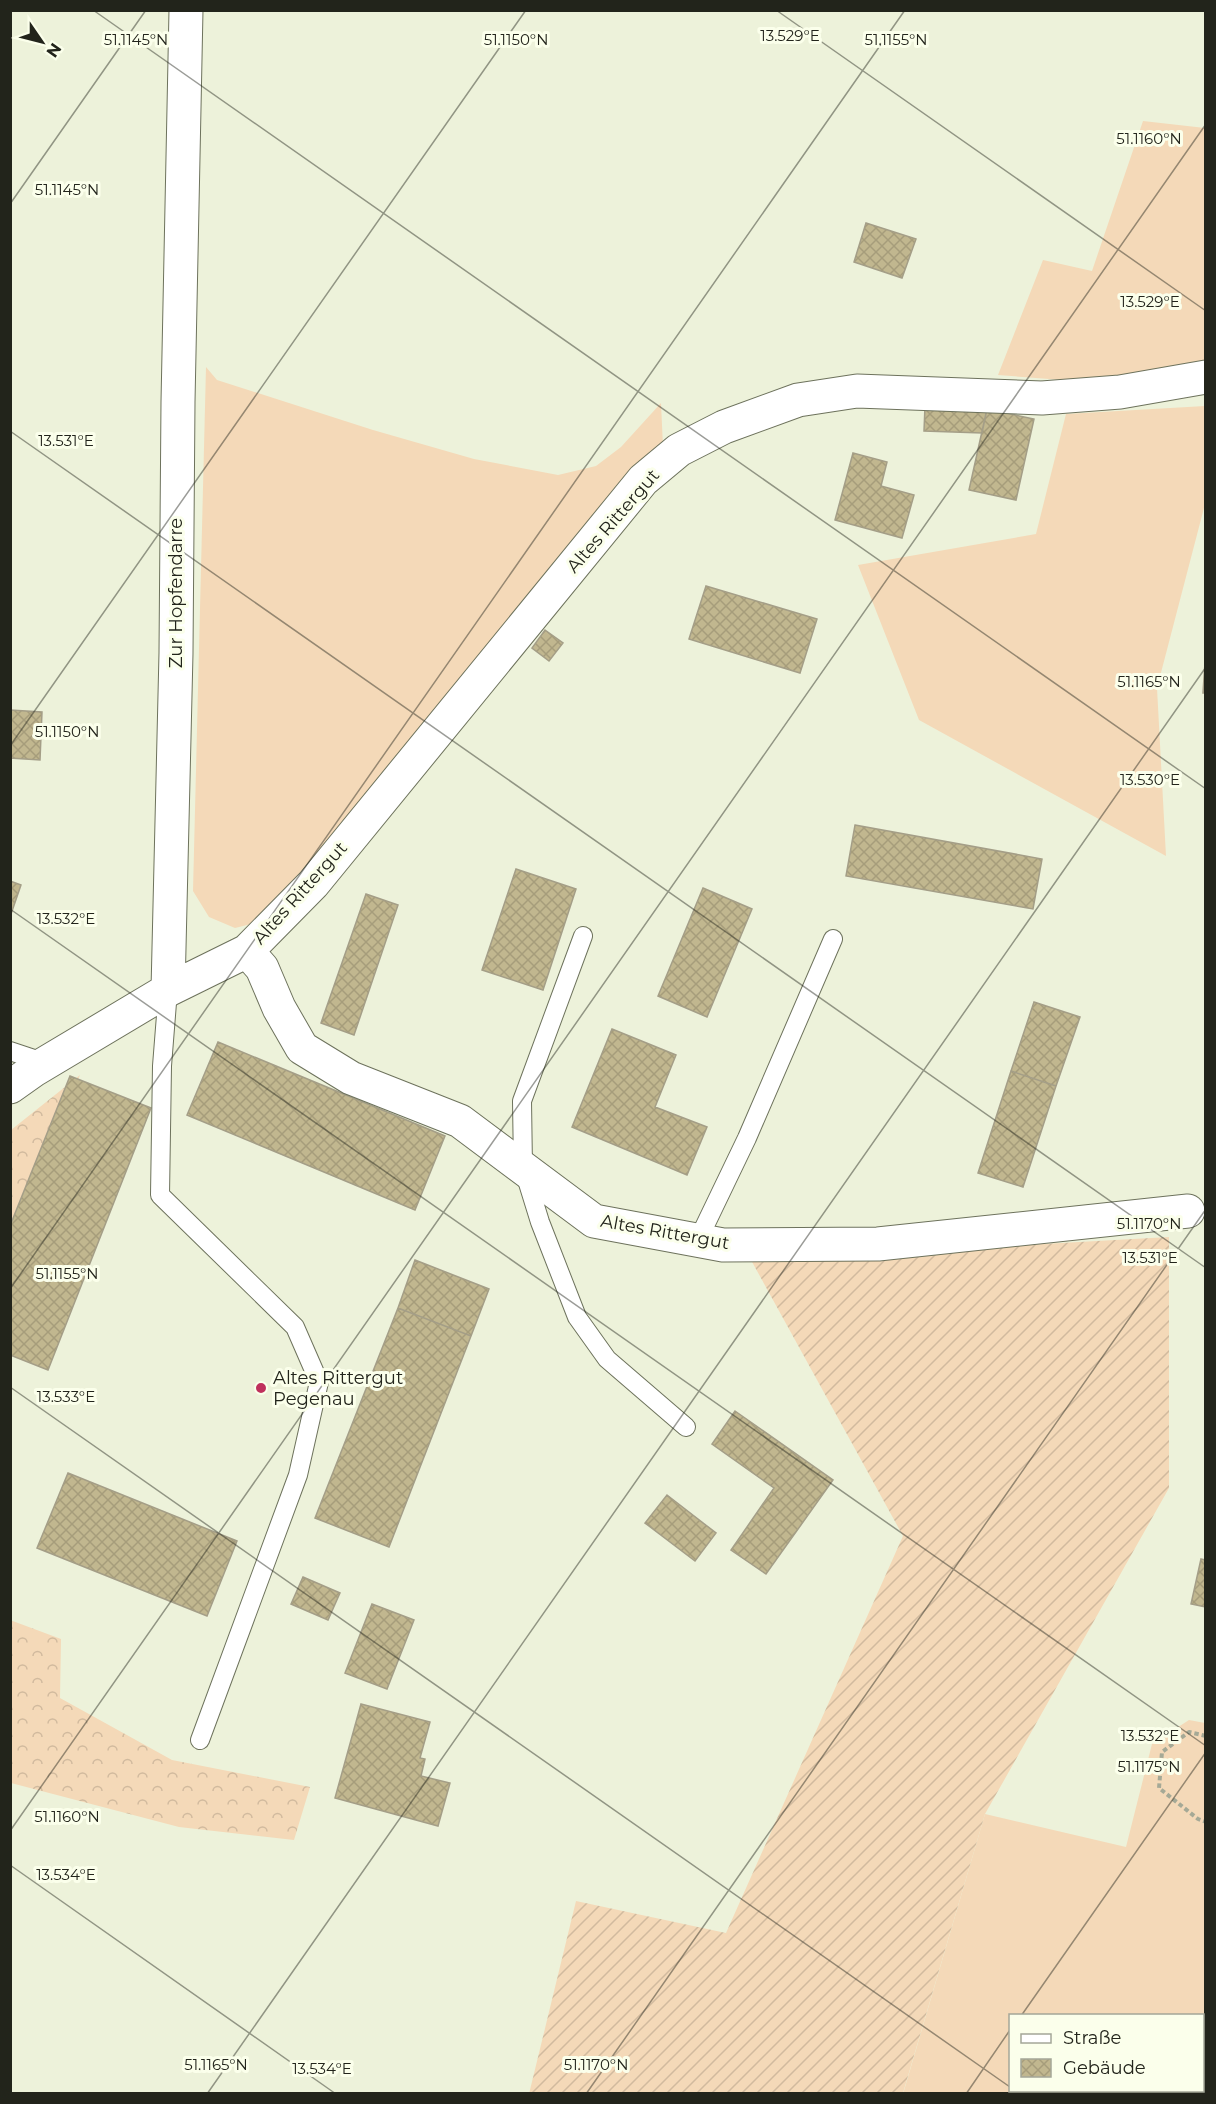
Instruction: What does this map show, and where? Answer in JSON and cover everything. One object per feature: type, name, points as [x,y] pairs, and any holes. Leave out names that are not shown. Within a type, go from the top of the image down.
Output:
[{"type":"street","name":"Zur Hopfendarre","points":[[168,990],[176,653],[177,402],[186,10]]},
{"type":"street","name":"Altes Rittergut","points":[[168,990],[247,951],[313,884],[644,480],[679,450],[724,427],[798,400],[857,391],[1042,398],[1120,392],[1206,377]]},
{"type":"street","name":"Altes Rittergut","points":[[247,951],[262,968],[279,1008],[302,1048],[351,1078],[460,1121],[594,1221],[723,1245],[878,1244],[1188,1211]]},
{"type":"street","points":[[10,1087],[168,990]]},
{"type":"lane","points":[[583,936],[522,1101],[523,1167],[540,1222],[577,1317],[607,1359],[686,1427]]},
{"type":"lane","points":[[698,1240],[747,1138],[833,939]]},
{"type":"lane","points":[[168,990],[162,1066],[160,1195],[296,1327],[319,1382],[298,1475],[200,1740]]},
{"type":"lane","points":[[10,1051],[46,1063]]},
{"type":"path","points":[[1206,1736],[1189,1732],[1162,1752],[1159,1788],[1198,1819],[1206,1822]]},
{"type":"green space","points":[[1143,121],[1205,128],[1205,368],[1102,383],[998,375],[1043,260],[1092,271]]},
{"type":"green space","points":[[206,367],[217,380],[373,430],[474,459],[558,475],[596,466],[621,447],[661,403],[663,447],[263,921],[235,928],[209,917],[193,891]]},
{"type":"green space","points":[[1205,406],[1205,504],[1157,688],[1166,856],[919,720],[858,565],[1036,534],[1066,414]]},
{"type":"green space","points":[[80,1075],[11,1246],[11,1130]]},
{"type":"green space","points":[[1169,1237],[1169,1488],[985,1814],[903,2093],[529,2094],[576,1901],[726,1933],[903,1536],[751,1260]]},
{"type":"green space","points":[[10,1620],[61,1639],[60,1698],[172,1760],[310,1787],[294,1840],[179,1827],[11,1783]]},
{"type":"green space","points":[[1189,1720],[1205,1723],[1205,2093],[903,2094],[985,1814],[1126,1847],[1152,1744]]},
{"type":"building","points":[[866,223],[916,239],[902,278],[854,262]]},
{"type":"building","points":[[925,406],[987,409],[982,433],[924,431]]},
{"type":"building","points":[[987,409],[1034,419],[1016,500],[969,490]]},
{"type":"building","points":[[853,453],[887,462],[881,486],[914,495],[902,538],[835,520]]},
{"type":"building","points":[[706,586],[817,619],[800,673],[689,639]]},
{"type":"building","points":[[545,630],[563,643],[549,661],[532,648]]},
{"type":"building","points":[[1206,647],[1206,693],[1203,693]]},
{"type":"building","points":[[10,710],[42,712],[40,760],[10,758]]},
{"type":"building","points":[[855,825],[1042,859],[1033,909],[846,876]]},
{"type":"building","points":[[516,869],[576,889],[543,990],[482,970]]},
{"type":"building","points":[[10,881],[21,885],[10,917]]},
{"type":"building","points":[[703,888],[752,909],[707,1017],[658,996]]},
{"type":"building","points":[[366,894],[398,905],[354,1035],[321,1023]]},
{"type":"building","points":[[1034,1002],[1080,1017],[1056,1086],[1011,1071]]},
{"type":"building","points":[[612,1029],[676,1055],[655,1107],[707,1127],[687,1175],[572,1127]]},
{"type":"building","points":[[218,1042],[445,1136],[415,1210],[187,1115]]},
{"type":"building","points":[[1011,1071],[1056,1086],[1023,1187],[978,1173]]},
{"type":"building","points":[[70,1076],[151,1108],[48,1370],[10,1355],[10,1226]]},
{"type":"building","points":[[415,1260],[489,1289],[471,1336],[398,1308]]},
{"type":"building","points":[[398,1308],[471,1336],[389,1547],[315,1518]]},
{"type":"building","points":[[735,1411],[833,1480],[766,1574],[731,1550],[774,1488],[712,1444]]},
{"type":"building","points":[[68,1473],[237,1541],[207,1616],[37,1548]]},
{"type":"building","points":[[667,1495],[716,1533],[695,1561],[645,1523]]},
{"type":"building","points":[[1201,1559],[1206,1560],[1206,1607],[1191,1604]]},
{"type":"building","points":[[303,1577],[340,1593],[328,1620],[291,1604]]},
{"type":"building","points":[[372,1604],[414,1620],[387,1689],[345,1673]]},
{"type":"building","points":[[361,1704],[430,1722],[420,1758],[425,1759],[421,1776],[450,1783],[438,1826],[335,1798]]},
{"type":"place","name":"Altes Rittergut Pegenau","points":[[261,1388]]}]
